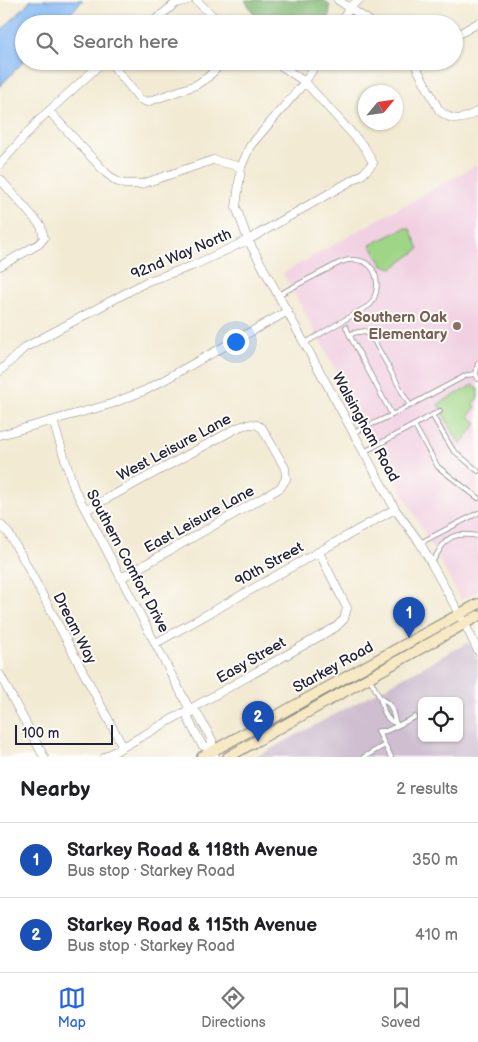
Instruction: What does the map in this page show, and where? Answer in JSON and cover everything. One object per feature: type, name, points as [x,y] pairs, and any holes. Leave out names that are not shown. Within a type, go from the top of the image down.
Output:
[{"type":"main road","name":"Starkey Road","points":[[202,757],[214,754],[478,604]]},
{"type":"main road","name":"Starkey Road","points":[[228,757],[478,616]]},
{"type":"street","points":[[161,15],[176,3],[188,0]]},
{"type":"street","points":[[196,0],[212,15]]},
{"type":"street","points":[[338,0],[361,15]]},
{"type":"street","points":[[345,15],[350,7],[360,0]]},
{"type":"street","points":[[463,32],[478,23]]},
{"type":"street","points":[[0,164],[49,111],[94,70]]},
{"type":"street","points":[[116,70],[140,99],[148,102],[196,85],[215,70]]},
{"type":"street","points":[[287,70],[305,82]]},
{"type":"street","name":"Walsingham Road","points":[[312,70],[305,82],[250,146],[241,167],[236,207],[248,240],[353,433],[395,509],[420,543],[477,647]]},
{"type":"street","points":[[418,70],[439,110],[444,114],[455,119],[462,119],[478,111]]},
{"type":"street","name":"92nd Way North","points":[[0,370],[24,348],[148,281],[192,266],[248,240],[363,174],[373,163],[365,148],[305,82]]},
{"type":"street","points":[[49,111],[106,173],[116,181],[124,184],[142,184],[212,160],[241,167]]},
{"type":"street","points":[[0,180],[41,226],[44,238],[39,244],[0,266]]},
{"type":"street","points":[[0,435],[111,404],[146,390],[288,312]]},
{"type":"street","name":"Southern Comfort Drive","points":[[53,421],[74,488],[190,710],[197,713],[212,740],[214,754]]},
{"type":"street","name":"West Leisure Lane","points":[[86,510],[239,427],[250,423]]},
{"type":"street","name":"East Leisure Lane","points":[[121,578],[269,496],[280,488],[286,479],[285,468],[262,428],[257,424],[250,423]]},
{"type":"street","name":"90th Street","points":[[156,643],[395,509]]},
{"type":"street","name":"Dream Way","points":[[0,524],[9,534],[26,562],[123,747]]},
{"type":"street","name":"Easy Street","points":[[105,757],[336,627],[344,619],[347,608],[319,552]]},
{"type":"street","points":[[0,675],[2,684],[44,757]]},
{"type":"lane","points":[[278,295],[348,260],[359,260],[368,265],[374,272],[378,285],[376,298],[370,305],[305,344]]},
{"type":"lane","points":[[346,327],[392,415]]},
{"type":"lane","points":[[350,336],[353,333],[365,332],[373,339],[410,406]]},
{"type":"lane","points":[[478,363],[476,374],[478,380]]},
{"type":"lane","points":[[353,433],[467,376],[476,374]]},
{"type":"lane","points":[[364,452],[440,411]]},
{"type":"lane","points":[[432,415],[453,450],[478,471]]},
{"type":"lane","points":[[414,425],[438,467],[478,498]]},
{"type":"lane","points":[[420,543],[478,513]]},
{"type":"lane","points":[[431,564],[445,541],[453,536],[465,534],[478,536]]},
{"type":"lane","points":[[363,668],[381,699],[381,706],[387,718],[396,724]]},
{"type":"lane","points":[[381,699],[388,702],[395,716],[396,724]]},
{"type":"lane","points":[[391,757],[378,731],[386,731],[396,724],[415,718]]},
{"type":"lane","points":[[364,757],[385,745]]},
{"type":"shaded area","points":[[478,164],[478,591],[461,600],[283,273]]},
{"type":"shaded area","points":[[469,642],[478,660],[478,757],[256,757]]},
{"type":"green space","points":[[245,0],[324,0],[330,6],[330,15],[254,15]]},
{"type":"green space","points":[[405,228],[410,229],[419,249],[393,268],[383,265],[370,245]]},
{"type":"green space","points":[[473,385],[478,388],[478,398],[473,404],[476,406],[469,416],[477,423],[460,445],[438,404]]},
{"type":"water","points":[[31,0],[83,0],[69,15],[16,15]]},
{"type":"water","points":[[15,17],[15,70],[0,86],[0,32]]},
{"type":"place","name":"Southern Oak Elementary","points":[[457,326]]},
{"type":"place","name":"Starkey Road & 118th Avenue","points":[[409,638]]},
{"type":"place","name":"Starkey Road & 115th Avenue","points":[[258,742]]}]
